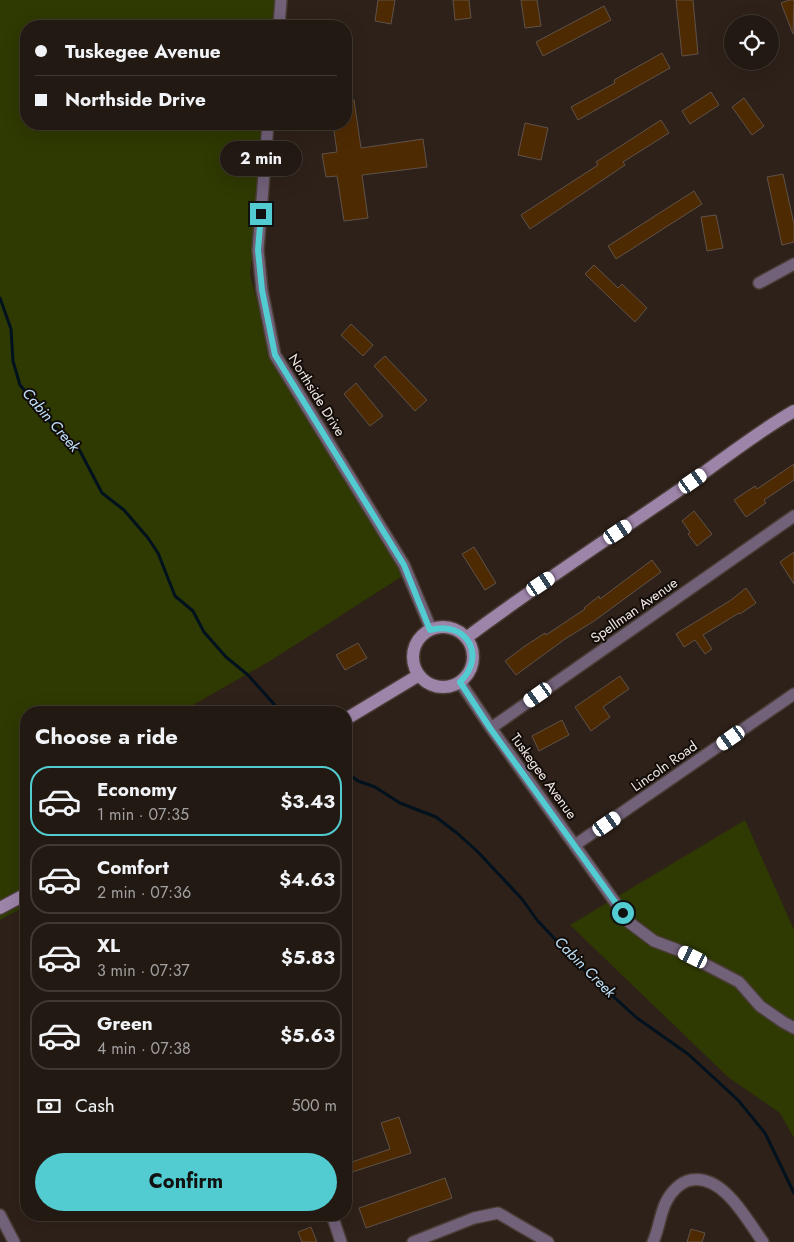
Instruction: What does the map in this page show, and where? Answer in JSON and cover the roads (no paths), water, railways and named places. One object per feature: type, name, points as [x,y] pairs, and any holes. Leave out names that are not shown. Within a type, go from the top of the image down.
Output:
[{"type":"street","points":[[279,20],[281,0]]},
{"type":"street","name":"Northside Drive","points":[[268,130],[258,250],[262,290],[275,355],[404,565],[430,630]]},
{"type":"street","points":[[759,283],[794,264]]},
{"type":"street","points":[[466,638],[526,594],[677,492],[773,423],[794,411]]},
{"type":"street","name":"Spellman Avenue","points":[[490,728],[794,516]]},
{"type":"street","points":[[440,627],[450,628],[466,638],[471,647],[473,657],[467,675],[460,682],[451,686],[434,686],[419,676],[413,659],[414,650],[423,634],[440,627]]},
{"type":"street","points":[[352,715],[419,676]]},
{"type":"street","name":"Tuskegee Avenue","points":[[460,682],[490,728],[630,923],[654,941],[693,957],[739,982],[760,1006],[794,1028]]},
{"type":"street","name":"Lincoln Road","points":[[576,846],[794,695]]},
{"type":"street","points":[[0,908],[20,897]]},
{"type":"street","points":[[653,1242],[665,1203],[672,1191],[685,1181],[701,1178],[719,1185],[763,1242]]},
{"type":"street","points":[[413,1242],[474,1218],[498,1212],[548,1242]]},
{"type":"street","points":[[0,1215],[14,1242]]},
{"type":"street","points":[[334,1221],[342,1242]]},
{"type":"waterway","name":"Cabin Creek","points":[[0,298],[11,329],[13,361],[20,385],[51,423],[80,451],[102,493],[124,510],[148,538],[158,553],[175,596],[193,611],[204,632],[226,657],[248,675],[276,706]]},
{"type":"waterway","name":"Cabin Creek","points":[[352,776],[358,781],[375,787],[400,803],[436,817],[478,852],[522,899],[537,920],[583,969],[637,1018],[688,1054],[738,1100],[765,1133],[794,1193]]}]
